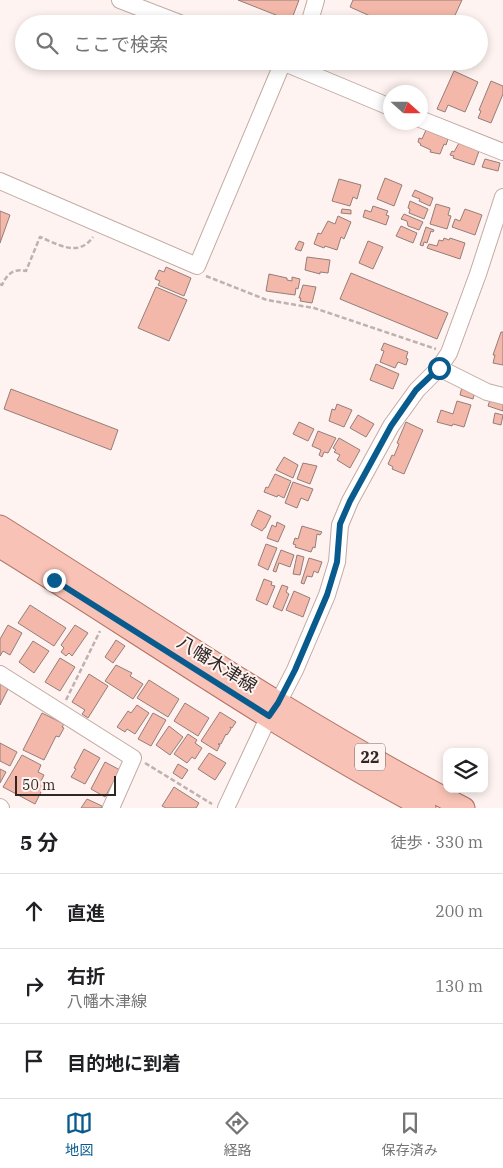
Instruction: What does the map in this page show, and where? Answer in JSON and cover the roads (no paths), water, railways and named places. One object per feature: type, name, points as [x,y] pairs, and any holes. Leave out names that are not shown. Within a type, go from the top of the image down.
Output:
[{"type":"main road","name":"八幡木津線","points":[[0,526],[383,786],[425,808]]},
{"type":"main road","name":"八幡木津線","points":[[0,547],[273,710],[464,808]]},
{"type":"street","points":[[120,0],[159,15]]},
{"type":"street","points":[[311,15],[316,0]]},
{"type":"street","points":[[0,181],[197,266],[286,70]]},
{"type":"street","points":[[305,70],[383,104]]},
{"type":"street","points":[[428,122],[503,152]]},
{"type":"street","points":[[219,806],[295,670],[327,595],[337,562],[340,524],[350,501],[391,426],[416,390],[439,368],[449,353],[478,274],[503,197]]},
{"type":"street","points":[[439,368],[487,392],[503,396]]},
{"type":"street","points":[[0,674],[133,758],[111,808]]}]
